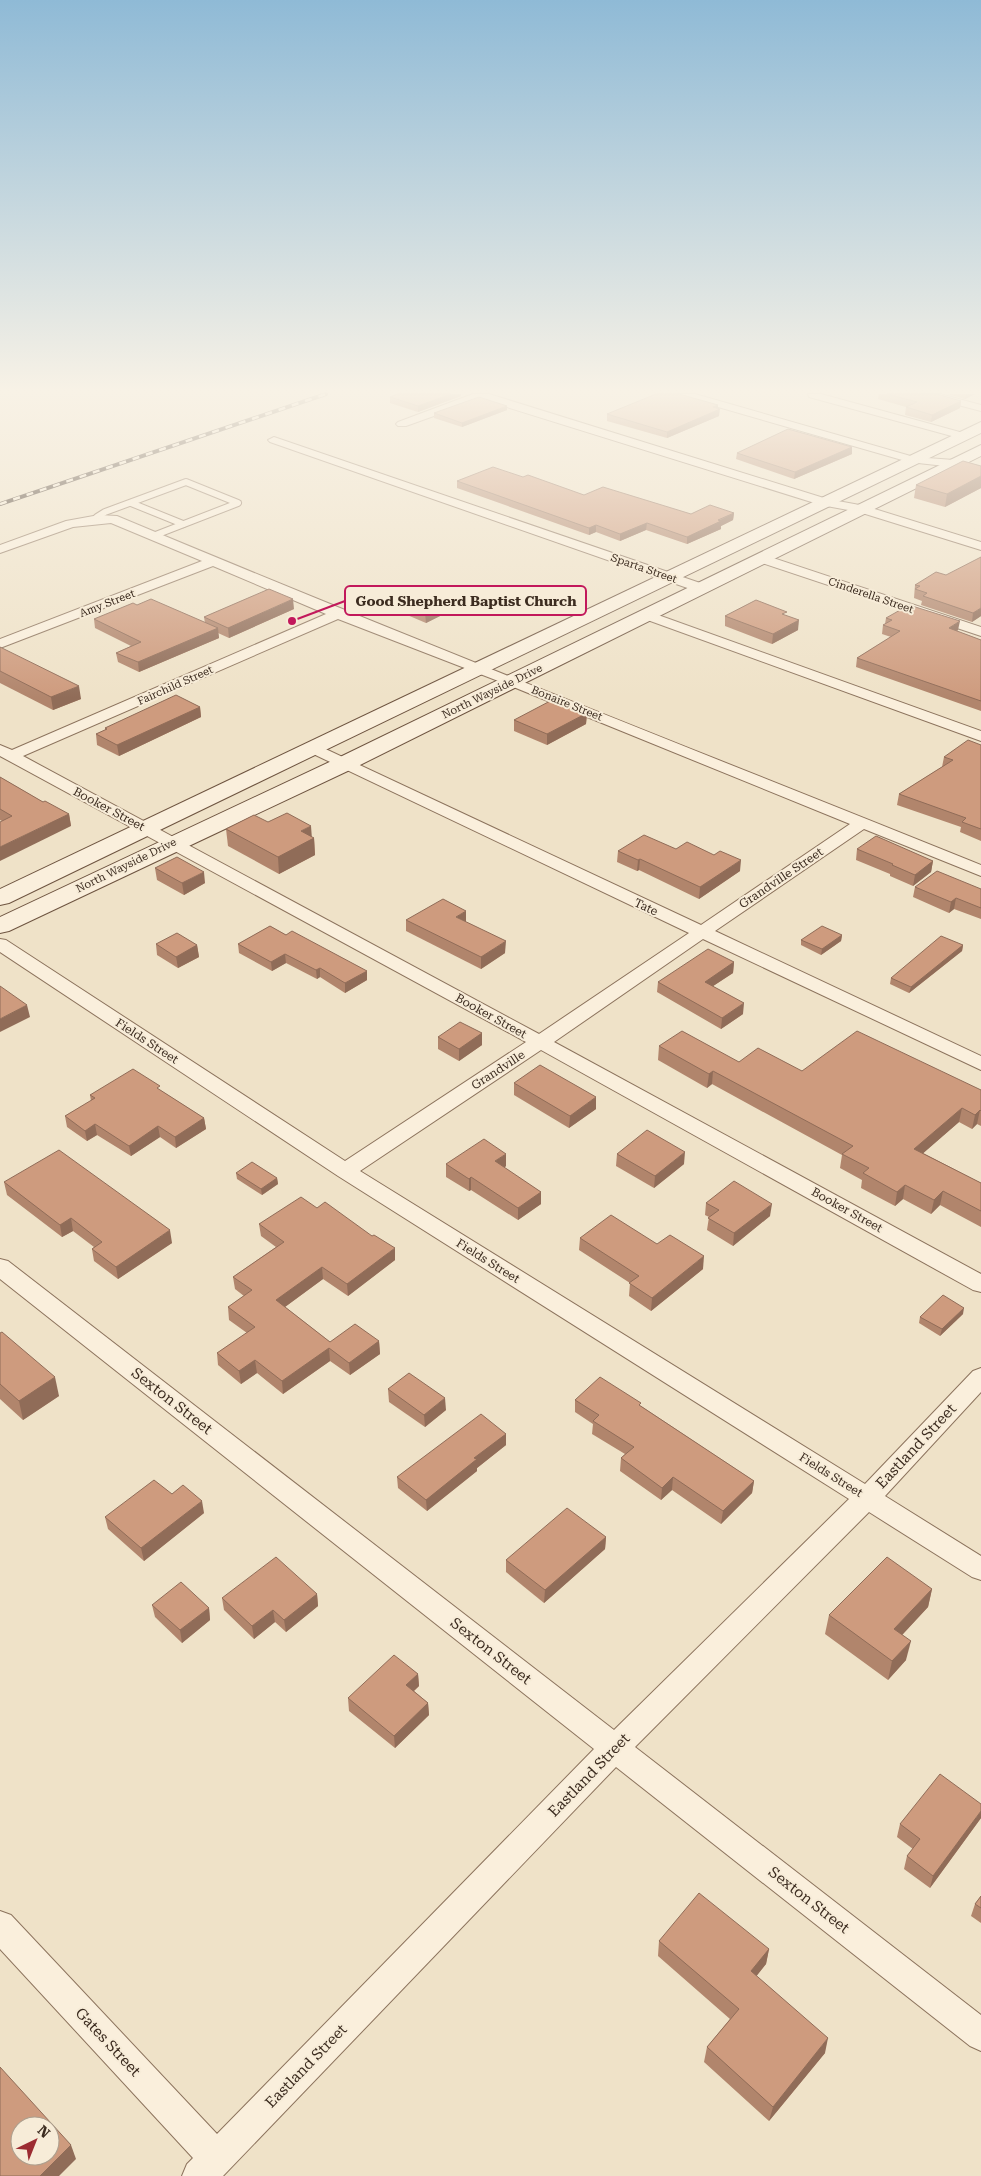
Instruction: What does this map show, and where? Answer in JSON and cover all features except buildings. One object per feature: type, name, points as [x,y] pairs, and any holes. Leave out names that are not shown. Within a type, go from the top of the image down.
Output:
[{"type":"main road","name":"North Wayside Drive","points":[[0,898],[839,496]]},
{"type":"main road","name":"North Wayside Drive","points":[[0,926],[173,842],[346,763],[511,680],[889,496]]},
{"type":"street","name":"Sparta Street","points":[[434,496],[702,588]]},
{"type":"street","points":[[805,496],[861,509],[981,546]]},
{"type":"street","points":[[0,549],[97,517]]},
{"type":"street","name":"Bonaire Street","points":[[97,517],[113,519],[338,614],[476,669],[511,680],[981,872]]},
{"type":"street","name":"Cinderella Street","points":[[762,558],[981,632]]},
{"type":"street","name":"Amy Street","points":[[0,644],[214,561]]},
{"type":"street","name":"Fairchild Street","points":[[6,753],[338,614]]},
{"type":"street","points":[[646,615],[981,736]]},
{"type":"street","name":"Tate","points":[[312,748],[981,1064]]},
{"type":"street","name":"Booker Street","points":[[6,753],[173,842],[981,1284]]},
{"type":"street","name":"Grandville Street","points":[[700,932],[862,823]]},
{"type":"street","name":"Grandville","points":[[344,1171],[540,1042],[700,932]]},
{"type":"street","name":"Fields Street","points":[[0,944],[344,1171],[981,1569]]},
{"type":"street","name":"Sexton Street","points":[[0,1267],[981,2035]]},
{"type":"street","name":"Eastland Street","points":[[207,2167],[615,1748],[867,1498],[981,1377]]},
{"type":"street","name":"Gates Street","points":[[0,1926],[207,2167]]},
{"type":"lane","points":[[97,517],[150,496]]},
{"type":"lane","points":[[153,536],[238,503],[220,496]]},
{"type":"lane","points":[[130,503],[183,524]]},
{"type":"railway","points":[[0,504],[25,496]]},
{"type":"place","name":"Good Shepherd Baptist Church","points":[[292,621]]}]
